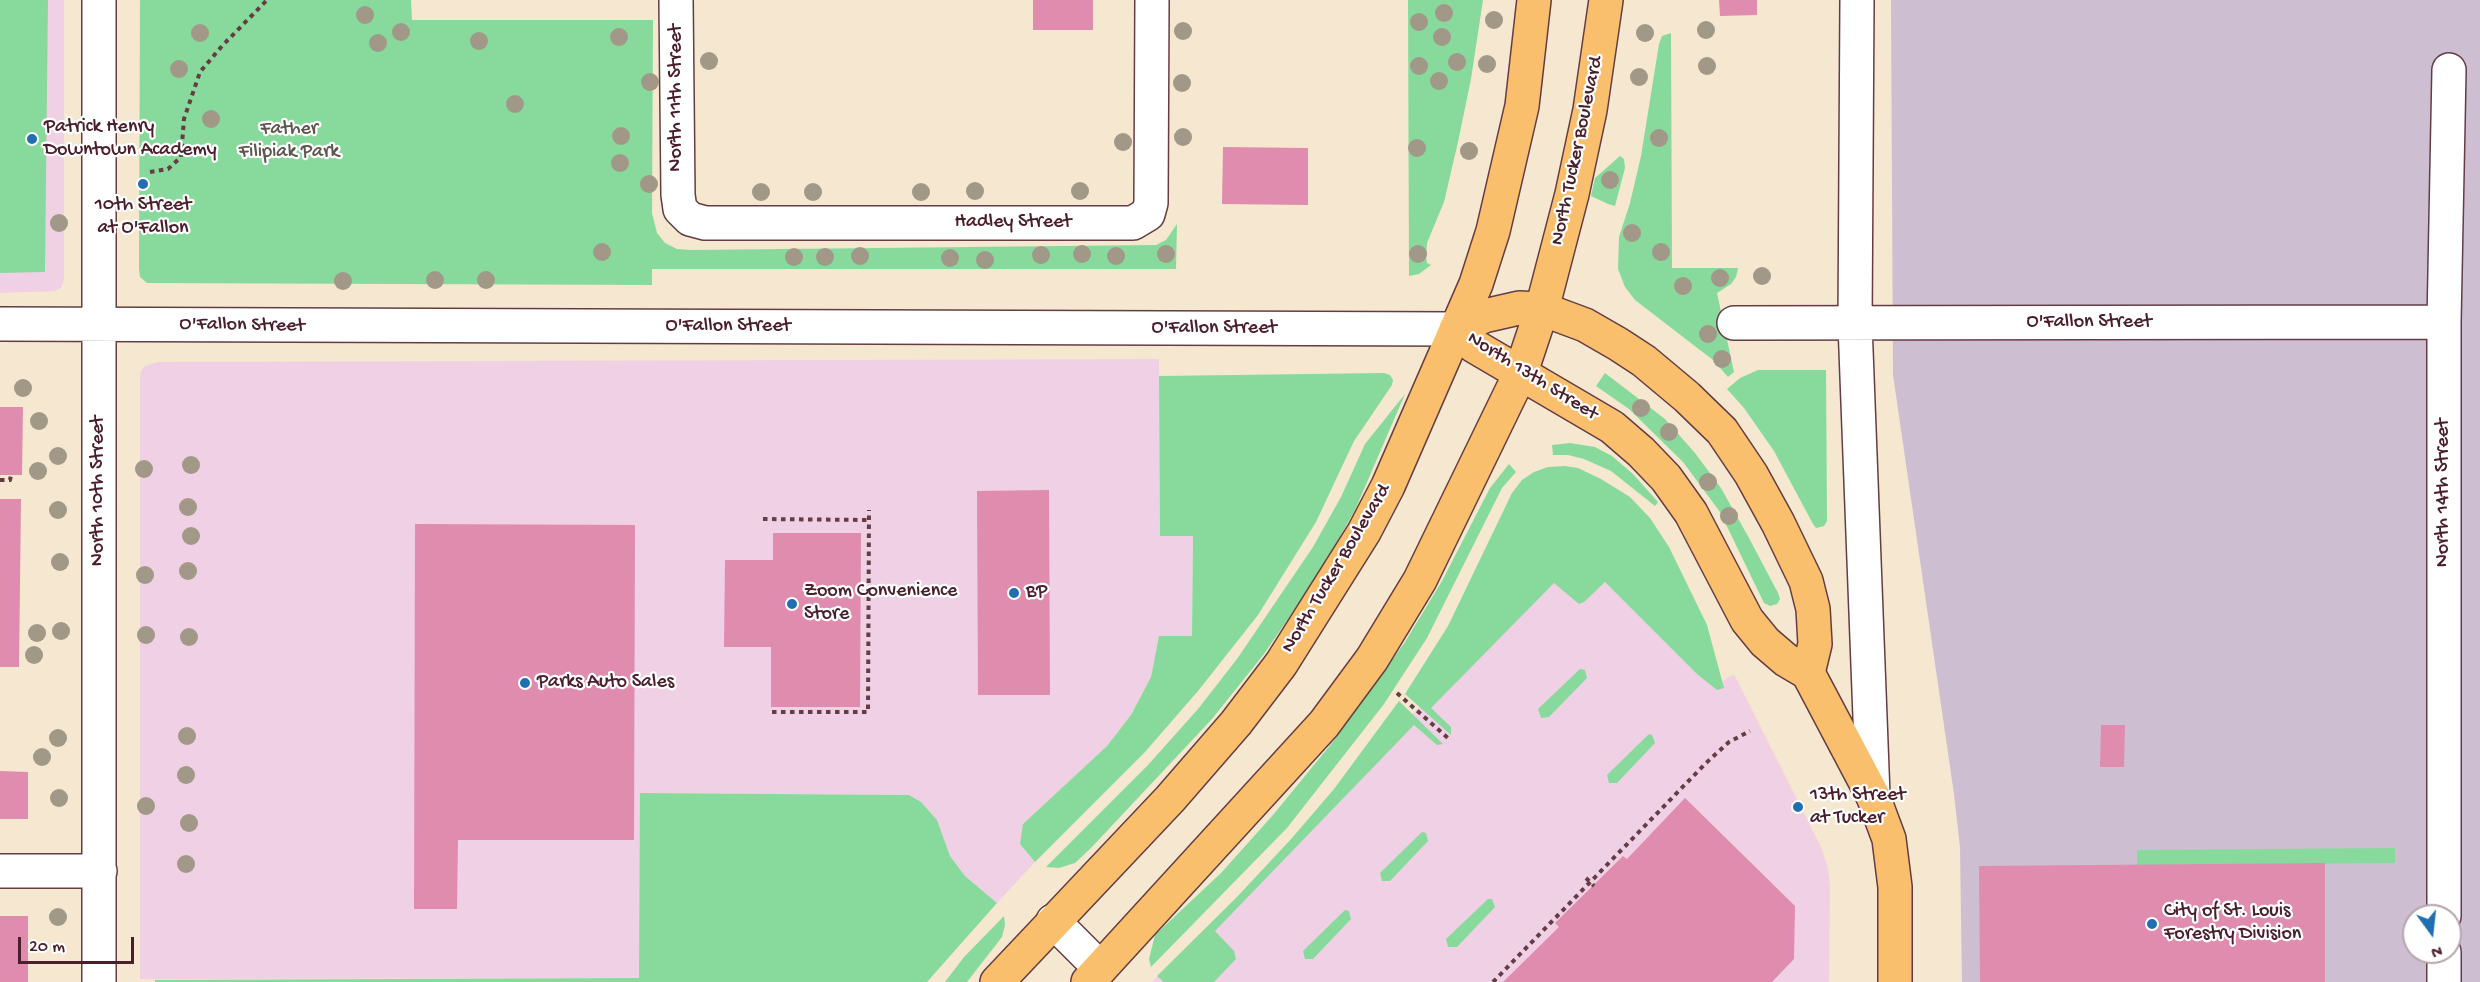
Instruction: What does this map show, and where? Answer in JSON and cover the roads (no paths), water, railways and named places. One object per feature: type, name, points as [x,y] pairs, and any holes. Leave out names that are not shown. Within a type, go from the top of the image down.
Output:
[{"type":"main road","name":"North Tucker Boulevard","points":[[997,982],[1170,799],[1236,723],[1281,664],[1364,532],[1388,486],[1476,284],[1508,176],[1522,106],[1534,0]]},
{"type":"main road","name":"North Tucker Boulevard","points":[[1094,975],[1324,724],[1372,659],[1420,580],[1521,372],[1542,309],[1572,194],[1590,110],[1606,0]]},
{"type":"main road","name":"North 13th Street","points":[[1519,308],[1542,309],[1585,325],[1644,361],[1688,396],[1722,431],[1751,474],[1806,581],[1814,609],[1815,644],[1808,673],[1786,660],[1765,642],[1747,620],[1691,513],[1666,478],[1641,452],[1612,427],[1474,346],[1456,329],[1484,316],[1519,308]]},
{"type":"main road","points":[[1808,673],[1873,796],[1882,818],[1894,863],[1895,982]]},
{"type":"street","name":"North 10th Street","points":[[99,0],[99,982]]},
{"type":"street","name":"North 11th Street","points":[[676,0],[678,195]]},
{"type":"street","name":"Hadley Street","points":[[678,195],[680,209],[690,219],[705,223],[1132,223],[1141,220],[1148,214],[1151,203],[1152,0]]},
{"type":"street","points":[[1857,0],[1855,324],[1873,796]]},
{"type":"street","name":"North 14th Street","points":[[2444,904],[2444,322],[2449,70]]},
{"type":"street","name":"O'Fallon Street","points":[[1734,323],[2444,322]]},
{"type":"street","name":"O'Fallon Street","points":[[0,324],[1456,329]]},
{"type":"street","points":[[0,871],[100,871]]},
{"type":"street","points":[[1053,921],[1094,975]]},
{"type":"street","points":[[2444,964],[2444,982]]},
{"type":"place","name":"Patrick Henry Downtown Academy","points":[[32,139]]},
{"type":"place","name":"10th Street at O'Fallon","points":[[143,184]]},
{"type":"place","name":"BP","points":[[1014,593]]},
{"type":"place","name":"Zoom Convenience Store","points":[[792,604]]},
{"type":"place","name":"Parks Auto Sales","points":[[525,683]]},
{"type":"place","name":"13th Street at Tucker","points":[[1798,807]]},
{"type":"place","name":"City of St. Louis Forestry Division","points":[[2152,924]]},
{"type":"park label","name":"Father Filipiak Park","points":[[289,142]]}]
